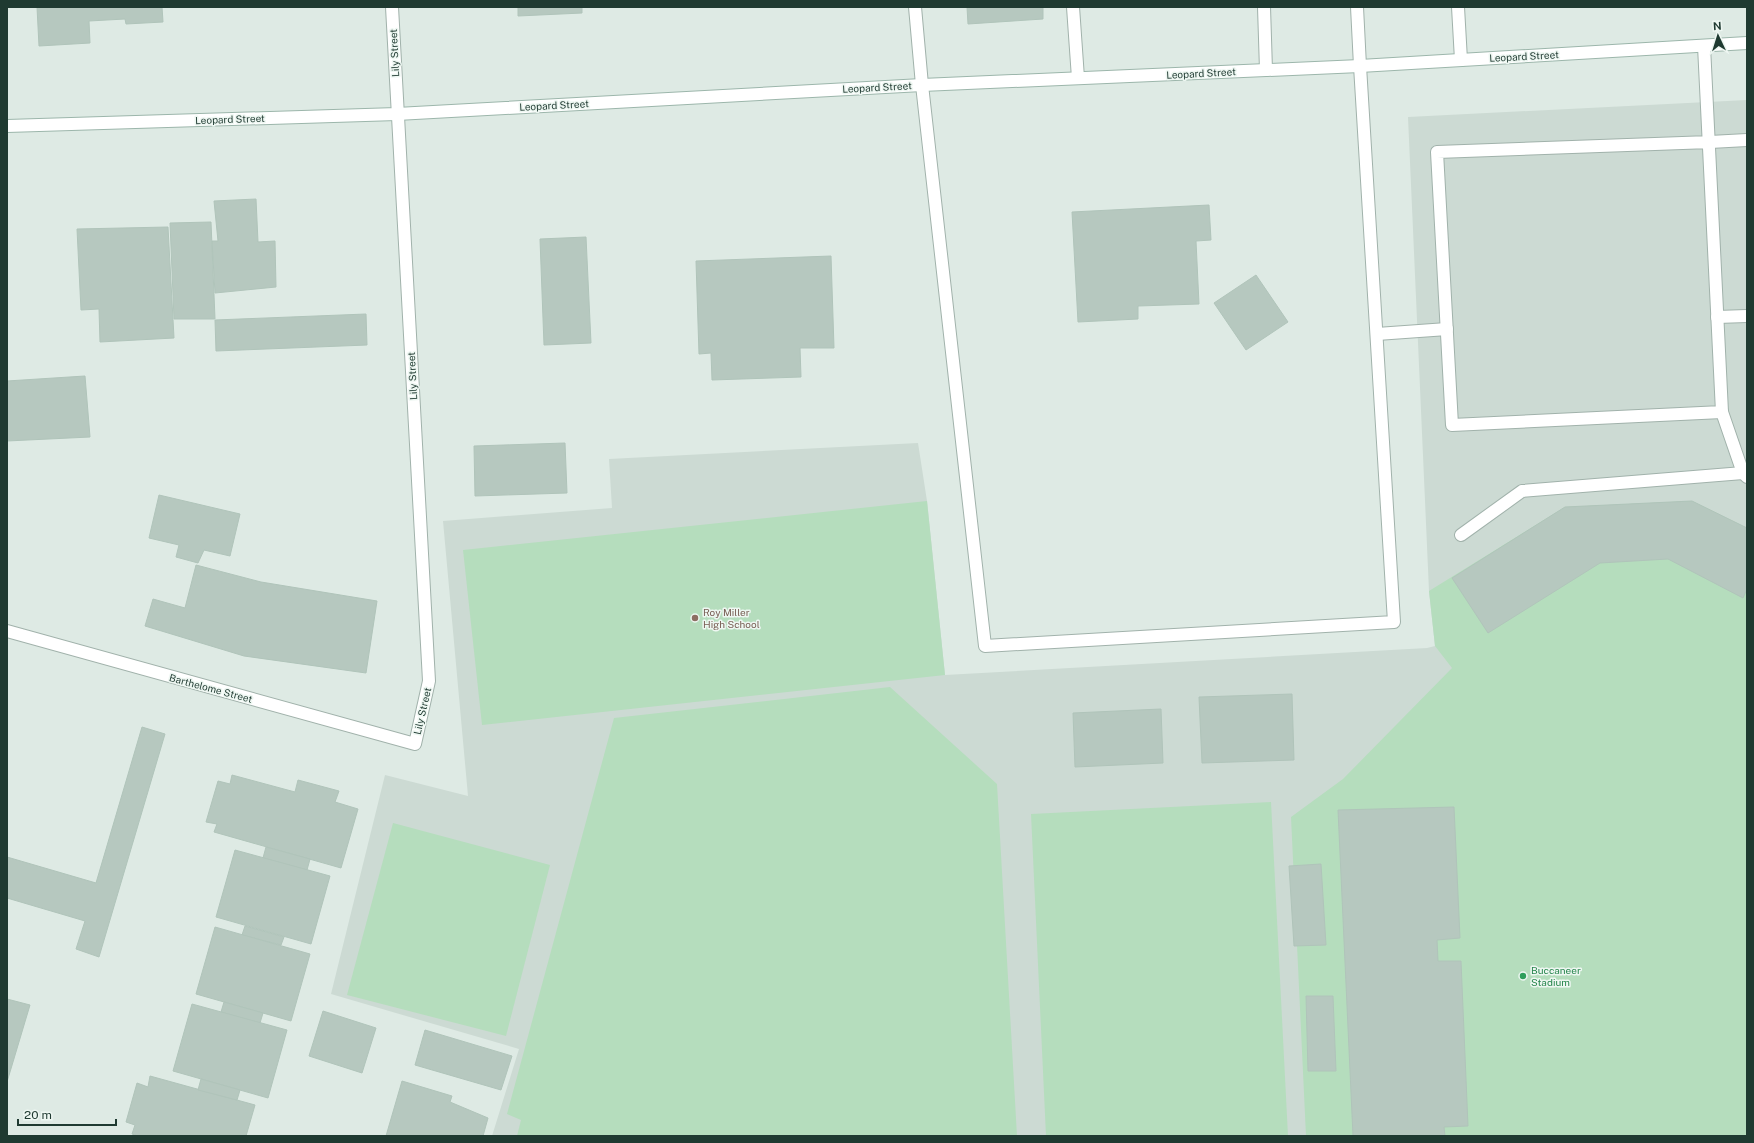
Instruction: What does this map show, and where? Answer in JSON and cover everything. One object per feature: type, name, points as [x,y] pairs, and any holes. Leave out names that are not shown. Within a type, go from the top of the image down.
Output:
[{"type":"street","name":"Lily Street","points":[[392,7],[429,681],[414,744]]},
{"type":"street","points":[[915,7],[922,85],[984,646],[1394,622],[1357,7]]},
{"type":"street","points":[[1072,7],[1078,78]]},
{"type":"street","points":[[1264,7],[1266,70]]},
{"type":"street","points":[[1458,7],[1461,60]]},
{"type":"street","name":"Leopard Street","points":[[7,126],[398,114],[922,85],[1360,66],[1747,44]]},
{"type":"street","points":[[1461,535],[1522,491],[1745,475],[1722,412],[1710,142],[1704,46]]},
{"type":"street","points":[[1722,412],[1452,425],[1437,152],[1747,140]]},
{"type":"street","points":[[1717,317],[1747,316]]},
{"type":"street","points":[[1377,334],[1447,329]]},
{"type":"street","name":"Barthelome Street","points":[[7,631],[414,744]]},
{"type":"shaded area","name":"Roy Miller High School","points":[[1747,100],[1747,1136],[492,1136],[519,1049],[331,994],[385,775],[468,796],[443,521],[612,508],[609,459],[918,443],[927,501],[945,675],[1427,648],[1435,646],[1429,591],[1408,117]]},
{"type":"green space","points":[[927,501],[945,675],[482,725],[463,550]]},
{"type":"green space","name":"Buccaneer Stadium","points":[[1692,501],[1747,528],[1747,1136],[1306,1136],[1291,817],[1343,779],[1452,668],[1435,646],[1429,591],[1565,507]]},
{"type":"green space","points":[[890,687],[997,784],[1017,1136],[517,1136],[521,1120],[507,1114],[614,718]]},
{"type":"green space","points":[[1271,802],[1288,1136],[1046,1136],[1031,814]]},
{"type":"green space","points":[[393,823],[550,865],[506,1036],[347,995]]},
{"type":"building","points":[[37,7],[162,7],[163,22],[126,24],[125,19],[89,21],[90,43],[39,46]]},
{"type":"building","points":[[518,7],[582,7],[582,13],[518,16]]},
{"type":"building","points":[[967,7],[1043,7],[1043,19],[968,24]]},
{"type":"building","points":[[256,199],[258,242],[275,241],[276,287],[215,293],[212,241],[218,241],[214,201]]},
{"type":"building","points":[[1209,205],[1211,240],[1196,241],[1199,304],[1138,306],[1138,319],[1078,322],[1072,212]]},
{"type":"building","points":[[211,222],[215,319],[174,319],[170,223]]},
{"type":"building","points":[[168,227],[174,338],[100,342],[99,309],[81,310],[77,229]]},
{"type":"building","points":[[586,237],[591,343],[544,345],[540,239]]},
{"type":"building","points":[[831,256],[834,348],[800,348],[801,377],[712,380],[711,353],[699,354],[696,261]]},
{"type":"building","points":[[1256,275],[1288,322],[1246,350],[1214,303]]},
{"type":"building","points":[[366,314],[367,345],[216,351],[215,320]]},
{"type":"building","points":[[85,376],[90,437],[7,441],[7,381]]},
{"type":"building","points":[[565,443],[567,493],[475,496],[474,446]]},
{"type":"building","points":[[159,495],[240,514],[230,556],[204,550],[198,563],[176,557],[179,545],[149,538]]},
{"type":"building","points":[[1692,501],[1747,528],[1747,589],[1743,598],[1668,559],[1600,563],[1488,633],[1452,578],[1565,507]]},
{"type":"building","points":[[196,565],[261,582],[377,601],[366,673],[244,656],[145,626],[153,599],[185,608]]},
{"type":"building","points":[[1292,694],[1294,760],[1202,763],[1199,697]]},
{"type":"building","points":[[1161,709],[1163,763],[1075,767],[1073,713]]},
{"type":"building","points":[[142,727],[165,734],[99,957],[76,949],[85,921],[7,898],[7,857],[96,883]]},
{"type":"building","points":[[232,775],[295,792],[298,780],[339,791],[335,802],[358,809],[341,868],[214,832],[217,824],[206,822],[218,781],[230,784]]},
{"type":"building","points":[[1454,807],[1460,938],[1437,940],[1438,961],[1461,961],[1468,1126],[1444,1127],[1445,1136],[1353,1136],[1338,810]]},
{"type":"building","points":[[266,847],[310,859],[307,870],[263,858]]},
{"type":"building","points":[[235,850],[330,876],[311,944],[216,917]]},
{"type":"building","points":[[1321,864],[1326,945],[1294,946],[1289,866]]},
{"type":"building","points":[[245,926],[284,937],[281,945],[242,935]]},
{"type":"building","points":[[215,927],[310,954],[291,1021],[196,994]]},
{"type":"building","points":[[1306,996],[1333,996],[1336,1071],[1308,1071]]},
{"type":"building","points":[[7,999],[30,1005],[7,1082]]},
{"type":"building","points":[[224,1002],[263,1013],[260,1023],[221,1012]]},
{"type":"building","points":[[192,1004],[287,1030],[268,1098],[173,1071]]},
{"type":"building","points":[[323,1011],[376,1028],[362,1073],[309,1056]]},
{"type":"building","points":[[425,1030],[512,1056],[501,1090],[415,1065]]},
{"type":"building","points":[[150,1076],[255,1105],[246,1136],[138,1136],[132,1134],[135,1125],[126,1122],[137,1083],[148,1087]]},
{"type":"building","points":[[201,1079],[240,1090],[237,1100],[198,1090]]},
{"type":"building","points":[[402,1081],[452,1096],[450,1102],[488,1118],[483,1136],[386,1136]]},
{"type":"place","name":"Roy Miller High School","points":[[695,618]]},
{"type":"place","name":"Buccaneer Stadium","points":[[1523,976]]}]
